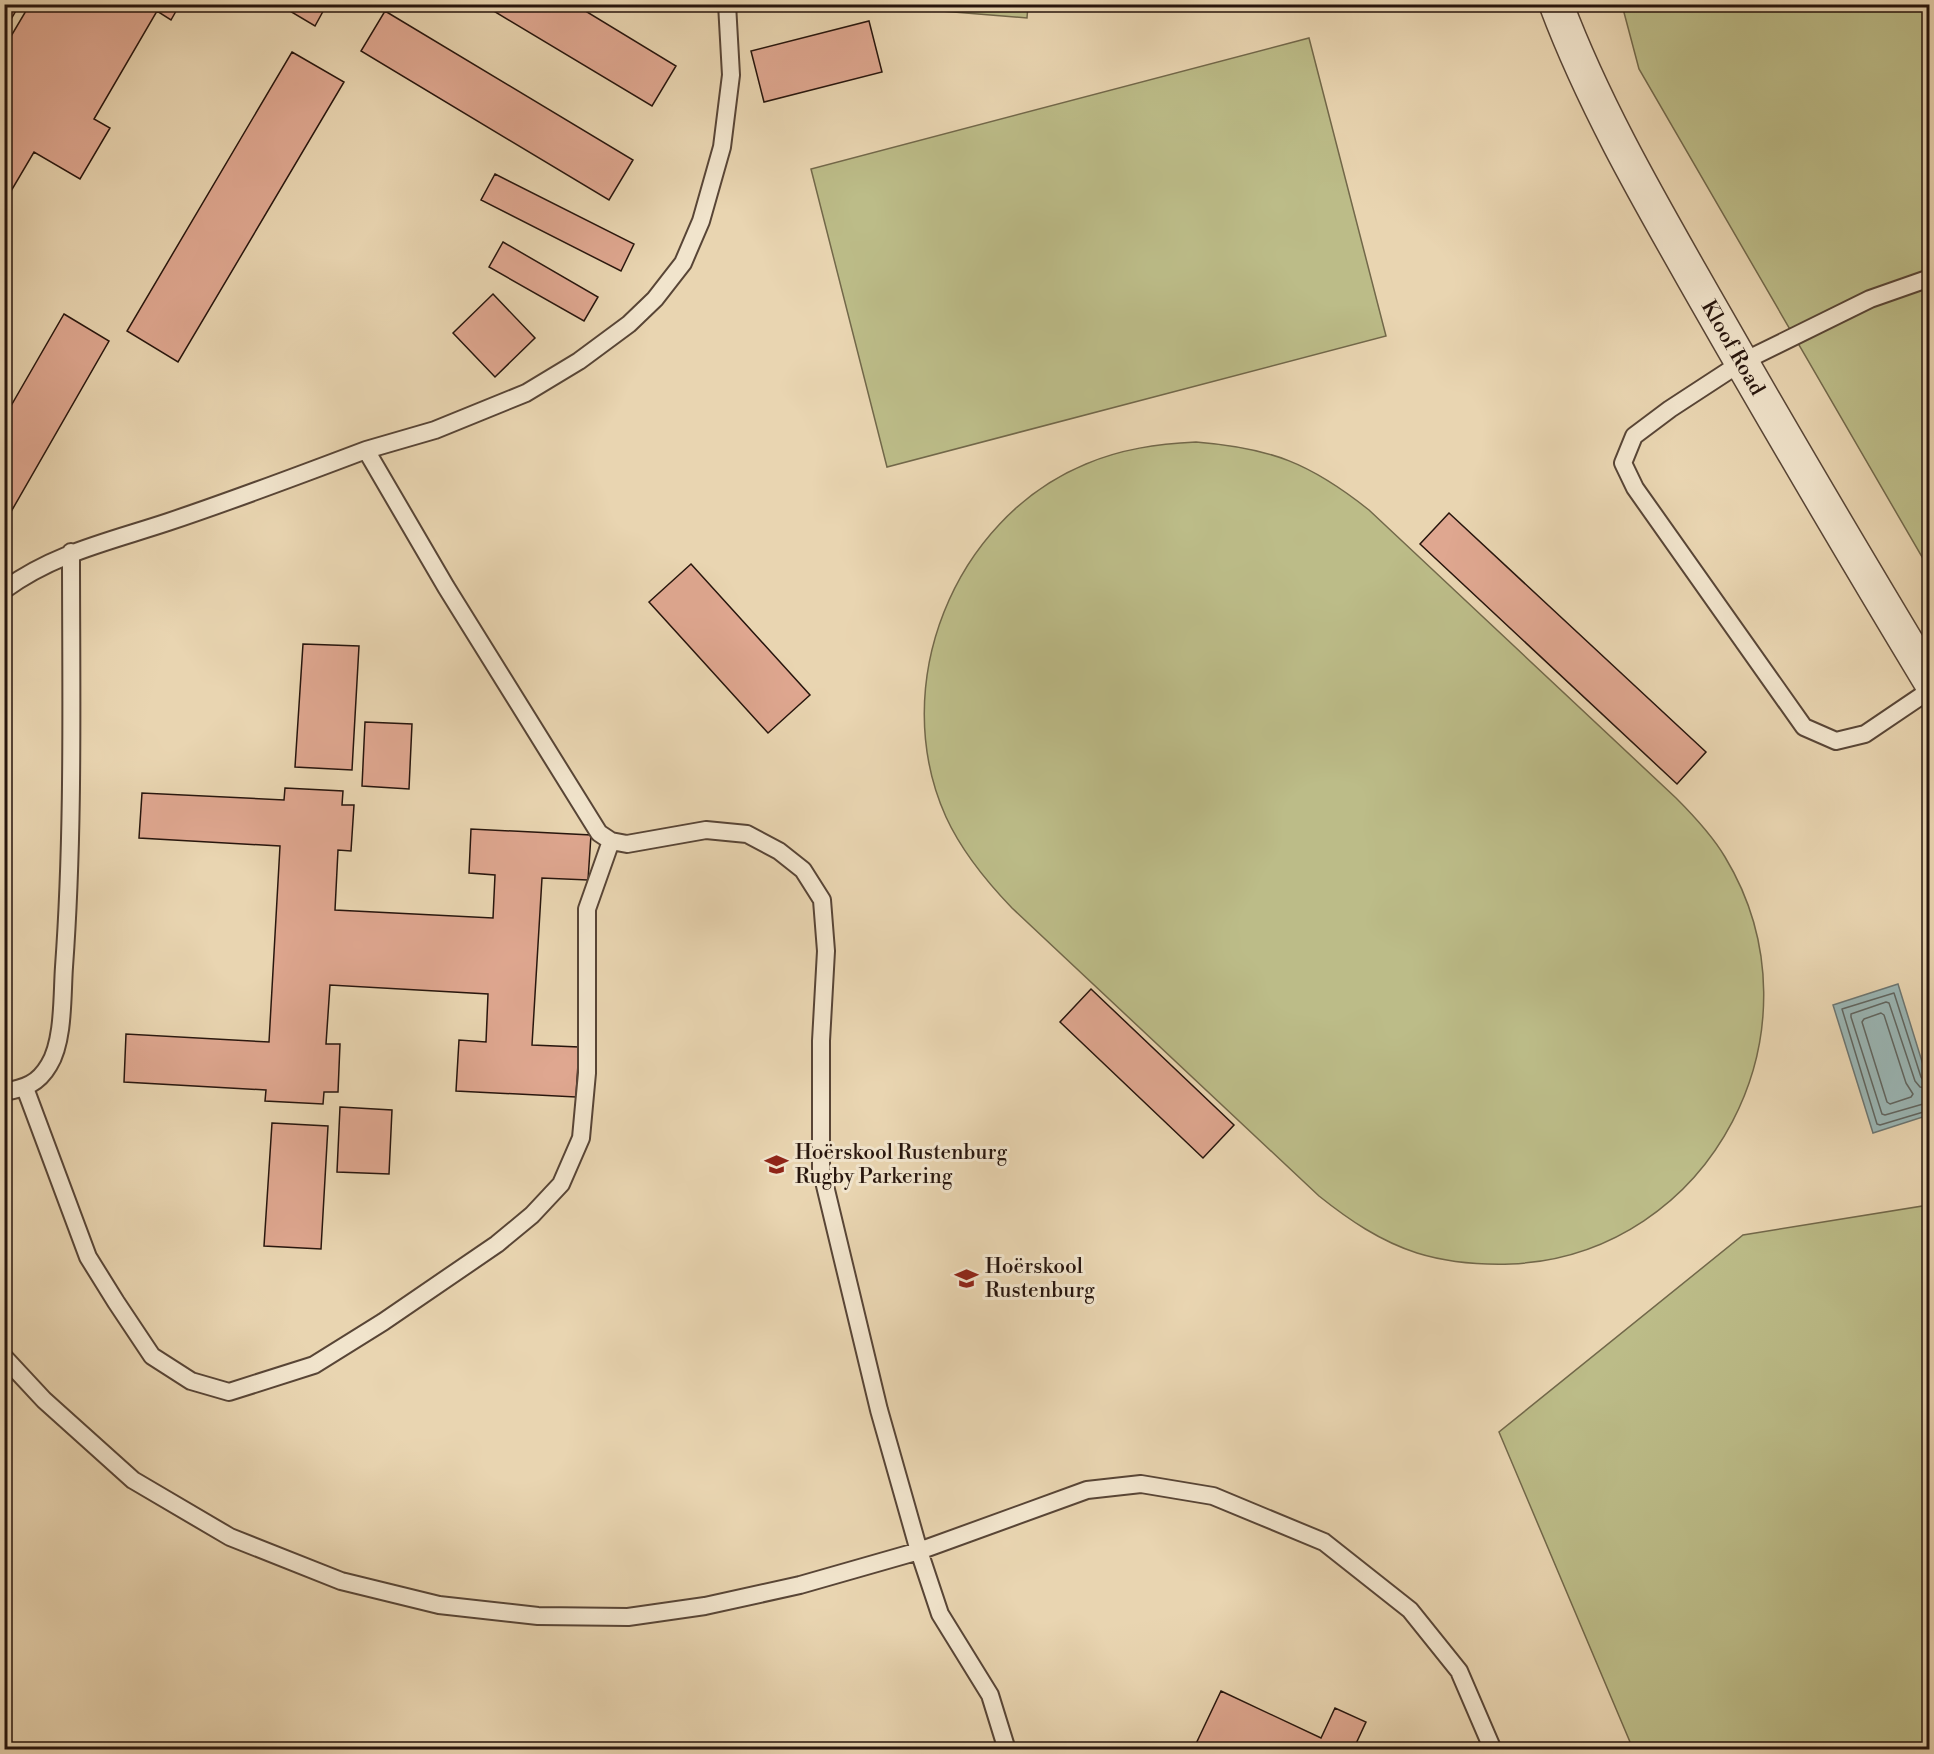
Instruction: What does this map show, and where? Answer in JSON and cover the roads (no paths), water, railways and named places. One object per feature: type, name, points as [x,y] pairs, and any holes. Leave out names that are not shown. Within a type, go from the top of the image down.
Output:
[{"type":"street","name":"Kloof Road","points":[[1556,4],[1569,37],[1634,174],[1929,681]]},
{"type":"lane","points":[[4,590],[21,578],[71,552],[168,522],[366,450],[435,430],[526,393],[579,361],[629,324],[655,299],[683,263],[701,221],[722,147],[731,75],[727,4]]},
{"type":"lane","points":[[1929,278],[1870,299],[1742,362],[1670,409],[1634,436],[1623,463],[1635,488],[1804,727],[1836,741],[1865,734],[1929,690]]},
{"type":"lane","points":[[366,450],[446,587],[599,833],[611,841],[627,844],[706,830],[747,834],[779,851],[803,870],[822,900],[826,951],[820,1041],[821,1169],[879,1410],[919,1551],[940,1614],[990,1695],[1007,1749]]},
{"type":"lane","points":[[4,1092],[25,1088],[39,1080],[51,1064],[58,1037],[72,800],[71,552]]},
{"type":"lane","points":[[25,1088],[88,1257],[152,1356],[190,1381],[229,1392],[314,1365],[383,1322],[497,1244],[532,1215],[561,1184],[581,1138],[587,1073],[587,909],[611,841]]},
{"type":"lane","points":[[4,1357],[44,1400],[133,1480],[230,1538],[341,1581],[439,1605],[538,1616],[628,1617],[705,1606],[800,1585],[919,1551],[1087,1490],[1141,1484],[1213,1496],[1324,1542],[1410,1610],[1459,1671],[1493,1749]]},
{"type":"water","points":[[1898,984],[1929,1084],[1929,1115],[1873,1133],[1833,1005]]},
{"type":"place","name":"Hoërskool Rustenburg Rugby Parkering","points":[[777,1164]]},
{"type":"place","name":"Hoërskool Rustenburg","points":[[967,1278]]}]
